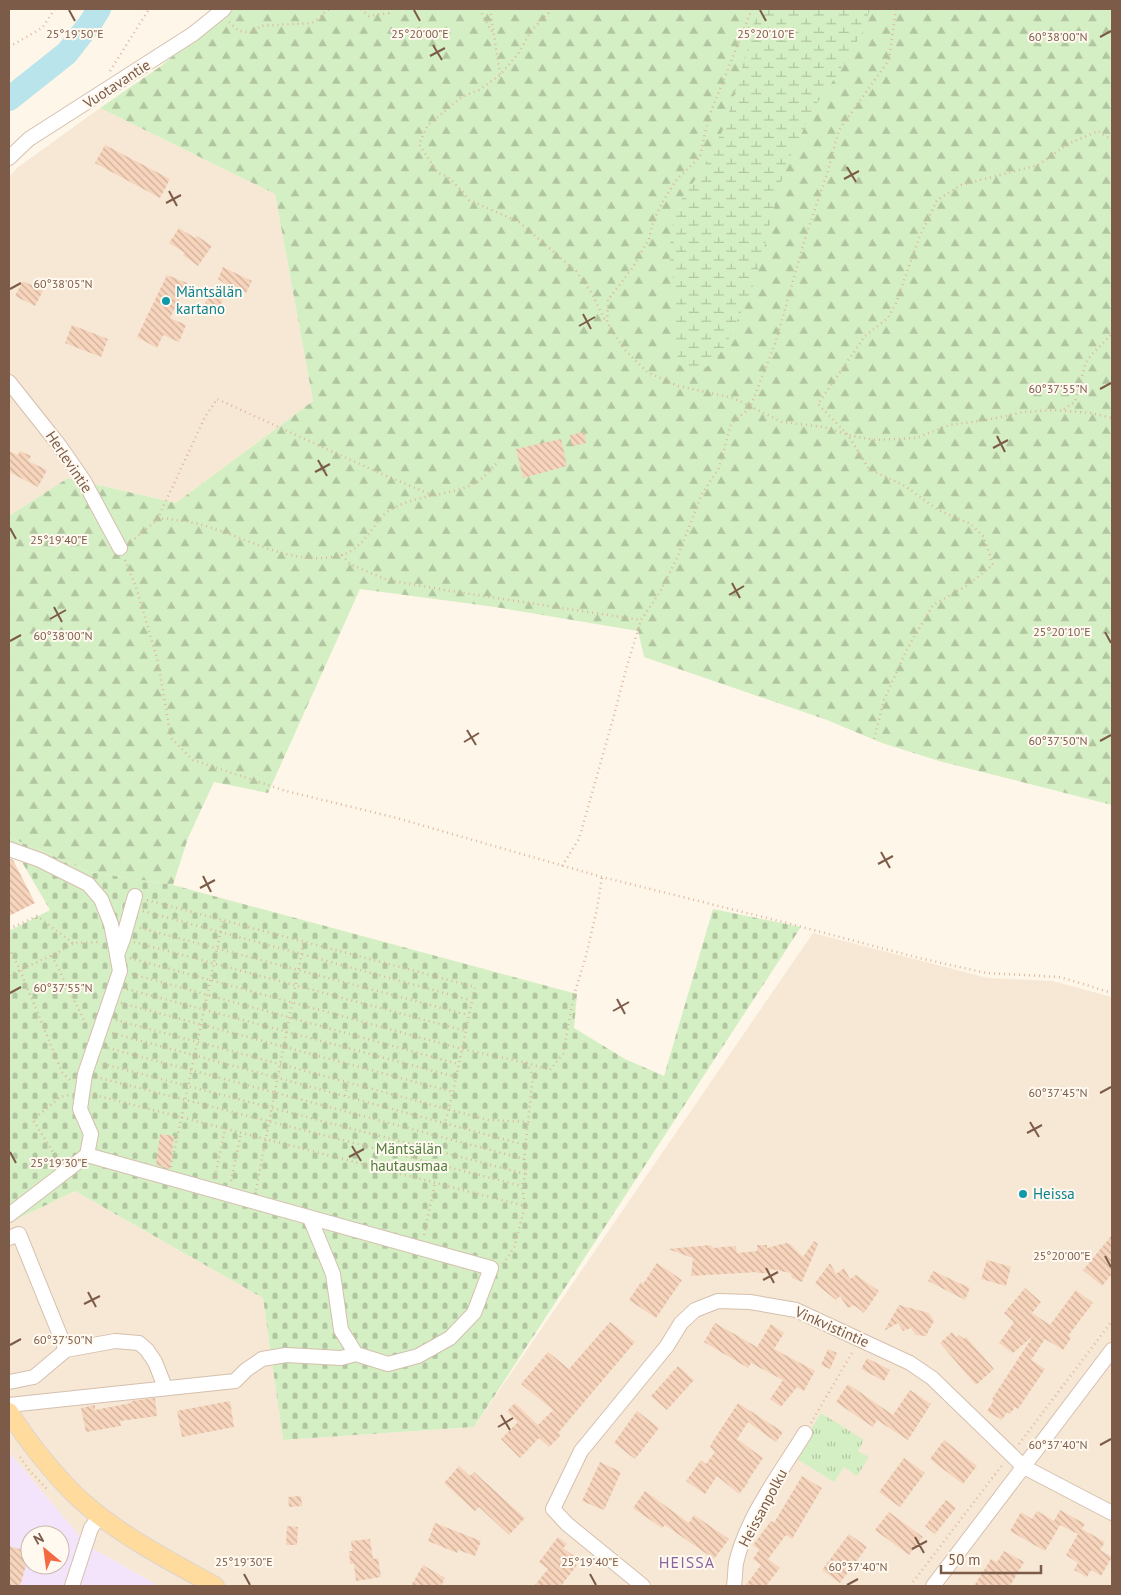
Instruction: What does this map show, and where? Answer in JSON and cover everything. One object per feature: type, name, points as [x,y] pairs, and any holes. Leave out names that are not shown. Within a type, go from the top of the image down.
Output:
[{"type":"main road","points":[[9,1412],[41,1457],[83,1502],[146,1548],[215,1586]]},
{"type":"street","name":"Vuotavantie","points":[[9,158],[29,139],[193,34],[221,11]]},
{"type":"street","name":"Herlevintie","points":[[9,382],[84,481],[120,548]]},
{"type":"street","points":[[9,849],[40,860],[88,884],[101,899],[111,924],[120,971],[87,1068],[82,1092],[80,1108],[91,1134],[88,1155],[9,1215]]},
{"type":"street","points":[[117,954],[133,902]]},
{"type":"street","points":[[9,1404],[235,1381],[246,1370],[262,1359],[286,1354],[341,1358],[356,1354],[388,1364],[418,1356],[450,1338],[474,1313],[491,1268],[88,1155]]},
{"type":"street","points":[[310,1218],[333,1274],[341,1330],[356,1354]]},
{"type":"street","points":[[9,1238],[19,1234],[66,1350]]},
{"type":"street","name":"Vinkvistintie","points":[[643,1586],[567,1524],[553,1509],[581,1451],[667,1346],[681,1323],[695,1310],[718,1301],[750,1302],[796,1310],[910,1363],[932,1378],[1024,1466],[1112,1513]]},
{"type":"street","points":[[9,1382],[34,1376],[66,1350],[115,1341],[139,1344],[148,1350],[165,1387]]},
{"type":"street","points":[[933,1586],[1112,1350]]},
{"type":"street","name":"Heissanpolku","points":[[734,1586],[736,1564],[746,1535],[761,1505],[805,1433]]},
{"type":"street","points":[[72,1586],[91,1528],[100,1516]]},
{"type":"path","points":[[9,47],[42,28],[55,9]]},
{"type":"path","points":[[108,73],[149,9]]},
{"type":"path","points":[[221,11],[239,31],[253,33],[260,26],[311,23],[319,20],[325,11],[330,9]]},
{"type":"path","points":[[361,9],[368,16],[389,13],[390,9]]},
{"type":"path","points":[[479,9],[493,33]]},
{"type":"path","points":[[490,9],[500,75]]},
{"type":"path","points":[[552,9],[531,32],[518,54],[500,75],[479,90],[462,97],[428,124],[419,144],[438,173],[448,177],[470,200],[519,222],[576,271],[591,292],[624,349],[647,372],[678,386],[733,398],[750,408],[782,422],[824,427],[848,435],[874,440],[916,438],[949,425],[987,420],[1023,412],[1065,409],[1075,402],[1085,365],[1091,355],[1112,334]]},
{"type":"path","points":[[607,322],[608,300],[633,267],[649,239],[653,222],[662,201],[677,179],[700,156],[708,119],[752,9]]},
{"type":"path","points":[[562,866],[579,839],[627,666],[642,620],[664,584],[688,534],[702,494],[719,468],[731,424],[750,408],[776,341],[806,235],[827,174],[839,130],[888,60],[896,9]]},
{"type":"path","points":[[874,739],[884,700],[906,651],[933,605],[968,585],[993,565],[984,537],[971,524],[938,510],[905,486],[869,469],[848,435],[818,404],[866,336],[888,318],[896,302],[919,238],[937,200],[961,185],[1038,165],[1068,144],[1098,131],[1112,140]]},
{"type":"path","points":[[432,495],[375,471],[217,398],[205,417],[157,520],[136,540],[120,548],[136,587],[158,662],[171,738],[193,760],[286,791],[393,817],[602,877],[919,958],[986,973],[1060,976],[1112,993]]},
{"type":"path","points":[[1054,410],[1091,413],[1112,418]]},
{"type":"path","points":[[157,520],[163,518],[197,522],[284,553],[318,559],[342,555],[353,550],[388,511],[414,499],[447,492],[477,482],[499,461]]},
{"type":"path","points":[[342,555],[350,564],[387,580],[460,593],[642,620]]},
{"type":"path","points":[[9,975],[52,956],[73,943],[103,942],[110,946],[117,954],[462,1049],[550,1070],[563,1054],[574,995],[586,956],[602,877]]},
{"type":"path","points":[[133,902],[223,920],[475,987],[453,1092],[444,1123]]},
{"type":"path","points":[[133,902],[301,954],[471,1000]]},
{"type":"path","points":[[9,929],[37,916],[73,943]]},
{"type":"path","points":[[169,1178],[223,920]]},
{"type":"path","points":[[126,924],[469,1015]]},
{"type":"path","points":[[123,939],[466,1031]]},
{"type":"path","points":[[254,1202],[304,941]]},
{"type":"path","points":[[9,948],[62,1072],[82,1092]]},
{"type":"path","points":[[52,956],[96,1044],[524,1159]]},
{"type":"path","points":[[120,971],[458,1064]]},
{"type":"path","points":[[116,986],[456,1077]]},
{"type":"path","points":[[110,1000],[453,1092]]},
{"type":"path","points":[[103,1023],[197,1042],[488,1120],[528,1122]]},
{"type":"path","points":[[103,1023],[194,1055],[526,1145]]},
{"type":"path","points":[[491,1268],[501,1267],[514,1248],[525,1206],[522,1186],[526,1174],[524,1159],[533,1076],[527,1063]]},
{"type":"path","points":[[87,1068],[526,1174]]},
{"type":"path","points":[[87,1068],[522,1186]]},
{"type":"path","points":[[345,1096],[348,1082]]},
{"type":"path","points":[[65,1172],[33,1120],[60,1097],[82,1092],[525,1206]]},
{"type":"path","points":[[213,1190],[225,1129]]},
{"type":"path","points":[[229,1195],[241,1133]]},
{"type":"path","points":[[421,1249],[435,1183]]},
{"type":"path","points":[[805,1433],[860,1339]]},
{"type":"shaded area","points":[[100,108],[275,194],[313,401],[176,503],[68,478],[9,516],[9,177],[17,168]]},
{"type":"shaded area","points":[[813,933],[988,978],[1052,981],[1112,997],[1112,1586],[159,1586],[88,1546],[9,1452],[9,1223],[75,1191],[263,1298],[283,1440],[474,1427]]},
{"type":"shaded area","points":[[9,1452],[88,1546],[159,1586],[9,1586]]},
{"type":"green space","points":[[229,9],[1112,9],[1112,805],[939,761],[882,743],[827,720],[644,657],[638,631],[495,607],[360,589],[268,793],[214,782],[188,838],[173,885],[90,872],[9,837],[9,516],[68,478],[176,503],[313,401],[275,194],[100,108],[161,66]]},
{"type":"green space","points":[[759,9],[870,9],[862,33],[831,84],[815,106],[788,161],[753,286],[726,345],[712,363],[699,372],[687,372],[679,364],[675,344],[674,285],[669,254],[674,215],[685,193],[701,172],[725,126]]},
{"type":"green space","name":"Mäntsälän hautausmaa","points":[[9,837],[90,872],[173,885],[577,994],[574,1028],[625,1059],[664,1076],[713,909],[801,927],[474,1427],[283,1440],[263,1298],[75,1191],[9,1223],[9,931],[50,910],[19,857],[9,858]]},
{"type":"green space","points":[[821,1413],[864,1440],[858,1451],[869,1457],[857,1476],[844,1467],[834,1482],[794,1457]]},
{"type":"building","points":[[105,145],[170,179],[160,198],[95,163]]},
{"type":"building","points":[[179,228],[195,238],[197,236],[212,246],[198,266],[183,255],[185,253],[169,243]]},
{"type":"building","points":[[223,267],[252,281],[246,293],[231,285],[230,287],[218,279]]},
{"type":"building","name":"Mäntsälän kartano","points":[[167,275],[187,283],[170,318],[186,325],[179,342],[163,335],[157,348],[137,337]]},
{"type":"building","points":[[23,281],[43,291],[35,306],[15,296]]},
{"type":"building","points":[[211,292],[224,297],[218,310],[205,303]]},
{"type":"building","points":[[72,325],[108,339],[101,357],[65,343]]},
{"type":"building","points":[[584,432],[586,443],[572,446],[570,435]]},
{"type":"building","points":[[561,439],[567,466],[523,478],[516,449]]},
{"type":"building","points":[[9,451],[18,455],[20,451],[31,456],[28,461],[47,470],[38,487],[9,472]]},
{"type":"building","points":[[9,858],[13,860],[35,903],[9,916]]},
{"type":"building","points":[[160,1134],[174,1136],[170,1169],[156,1165]]},
{"type":"building","points":[[1112,1235],[1112,1274],[1102,1286],[1083,1270]]},
{"type":"building","points":[[814,1241],[818,1244],[802,1282],[792,1278],[791,1273],[770,1269],[769,1273],[691,1276],[693,1258],[668,1249],[711,1245],[712,1248],[736,1246],[737,1253],[757,1251],[757,1245],[767,1245],[767,1248],[786,1243],[790,1244],[803,1257]]},
{"type":"building","points":[[987,1260],[1011,1267],[1006,1286],[981,1279]]},
{"type":"building","points":[[657,1263],[682,1280],[656,1318],[629,1300],[641,1282],[643,1284]]},
{"type":"building","points":[[830,1263],[836,1274],[844,1268],[850,1279],[856,1275],[879,1291],[864,1313],[854,1305],[848,1308],[840,1296],[836,1300],[815,1283]]},
{"type":"building","points":[[933,1271],[970,1288],[965,1300],[928,1281]]},
{"type":"building","points":[[1025,1288],[1041,1302],[1032,1313],[1050,1325],[1076,1290],[1093,1303],[1068,1336],[1071,1338],[1063,1350],[1045,1339],[1031,1360],[1045,1369],[1018,1409],[1015,1407],[1010,1414],[1007,1412],[1002,1420],[987,1411],[994,1400],[992,1399],[1033,1336],[1013,1353],[999,1343],[1014,1322],[1004,1313]]},
{"type":"building","points":[[899,1305],[929,1313],[934,1321],[926,1336],[916,1335],[911,1328],[903,1331],[898,1323],[884,1331]]},
{"type":"building","points":[[610,1322],[635,1342],[558,1433],[561,1435],[549,1447],[539,1438],[520,1458],[501,1439],[518,1422],[507,1411],[515,1403],[538,1425],[553,1410],[521,1384],[548,1352],[569,1369]]},
{"type":"building","points":[[715,1323],[757,1347],[771,1324],[784,1333],[774,1349],[815,1371],[804,1391],[797,1387],[781,1407],[770,1399],[783,1380],[751,1363],[748,1368],[704,1342]]},
{"type":"building","points":[[952,1332],[956,1337],[959,1335],[964,1339],[966,1337],[994,1369],[976,1385],[940,1343]]},
{"type":"building","points":[[828,1349],[837,1353],[830,1369],[821,1365]]},
{"type":"building","points":[[867,1358],[890,1370],[884,1381],[861,1369]]},
{"type":"building","points":[[678,1366],[694,1380],[667,1410],[651,1396]]},
{"type":"building","points":[[848,1384],[893,1415],[910,1390],[931,1404],[908,1440],[877,1420],[873,1427],[836,1402]]},
{"type":"building","points":[[155,1398],[157,1416],[120,1421],[121,1426],[86,1432],[81,1408],[95,1405],[95,1410],[131,1403],[131,1401]]},
{"type":"building","points":[[230,1401],[234,1427],[182,1437],[177,1411]]},
{"type":"building","points":[[738,1403],[783,1432],[776,1442],[748,1422],[737,1439],[763,1458],[739,1494],[717,1476],[705,1494],[686,1481],[701,1460],[706,1464],[715,1452],[710,1447]]},
{"type":"building","points":[[637,1411],[659,1428],[635,1459],[614,1443]]},
{"type":"building","points":[[944,1440],[977,1466],[963,1484],[930,1459]]},
{"type":"building","points":[[904,1458],[925,1473],[900,1507],[879,1492]]},
{"type":"building","points":[[600,1462],[621,1472],[604,1510],[582,1501]]},
{"type":"building","points":[[459,1466],[470,1476],[474,1472],[525,1518],[509,1535],[479,1507],[475,1511],[444,1483]]},
{"type":"building","points":[[802,1476],[822,1488],[792,1539],[786,1535],[768,1559],[780,1568],[766,1586],[745,1586],[761,1565],[753,1559],[759,1550],[753,1545],[771,1521],[774,1523]]},
{"type":"building","points":[[645,1491],[689,1523],[694,1515],[729,1539],[714,1559],[665,1525],[662,1528],[633,1508]]},
{"type":"building","points":[[301,1496],[302,1506],[289,1507],[288,1497]]},
{"type":"building","points":[[946,1500],[956,1508],[935,1534],[925,1526]]},
{"type":"building","points":[[1060,1510],[1085,1524],[1082,1529],[1105,1542],[1100,1550],[1112,1557],[1101,1576],[1091,1570],[1087,1577],[1074,1570],[1078,1563],[1066,1555],[1078,1534],[1060,1525],[1045,1551],[1010,1531],[1021,1512],[1032,1519],[1037,1511],[1054,1521]]},
{"type":"building","points":[[889,1512],[923,1537],[909,1555],[875,1530]]},
{"type":"building","points":[[435,1523],[481,1541],[475,1556],[458,1550],[457,1553],[428,1541]]},
{"type":"building","points":[[287,1526],[298,1527],[297,1545],[286,1545]]},
{"type":"building","points":[[849,1534],[867,1547],[840,1583],[822,1570]]},
{"type":"building","points":[[558,1537],[567,1544],[563,1548],[574,1556],[570,1561],[577,1565],[561,1586],[534,1586],[548,1569],[539,1562]]},
{"type":"building","points":[[370,1539],[373,1559],[378,1558],[381,1577],[356,1581],[354,1564],[350,1564],[349,1551],[352,1551],[351,1541]]},
{"type":"building","points":[[9,1546],[20,1549],[20,1575],[23,1575],[20,1586],[9,1586]]},
{"type":"building","points":[[1004,1551],[1024,1562],[1010,1586],[974,1586],[991,1559],[997,1562]]},
{"type":"building","points":[[423,1565],[445,1578],[441,1586],[411,1586]]},
{"type":"waterway","points":[[9,99],[67,53],[99,9]]},
{"type":"place","name":"Mäntsälän kartano","points":[[166,301]]},
{"type":"place","name":"Heissa","points":[[1023,1194]]},
{"type":"district","name":"HEISSA","points":[[687,1562]]}]
